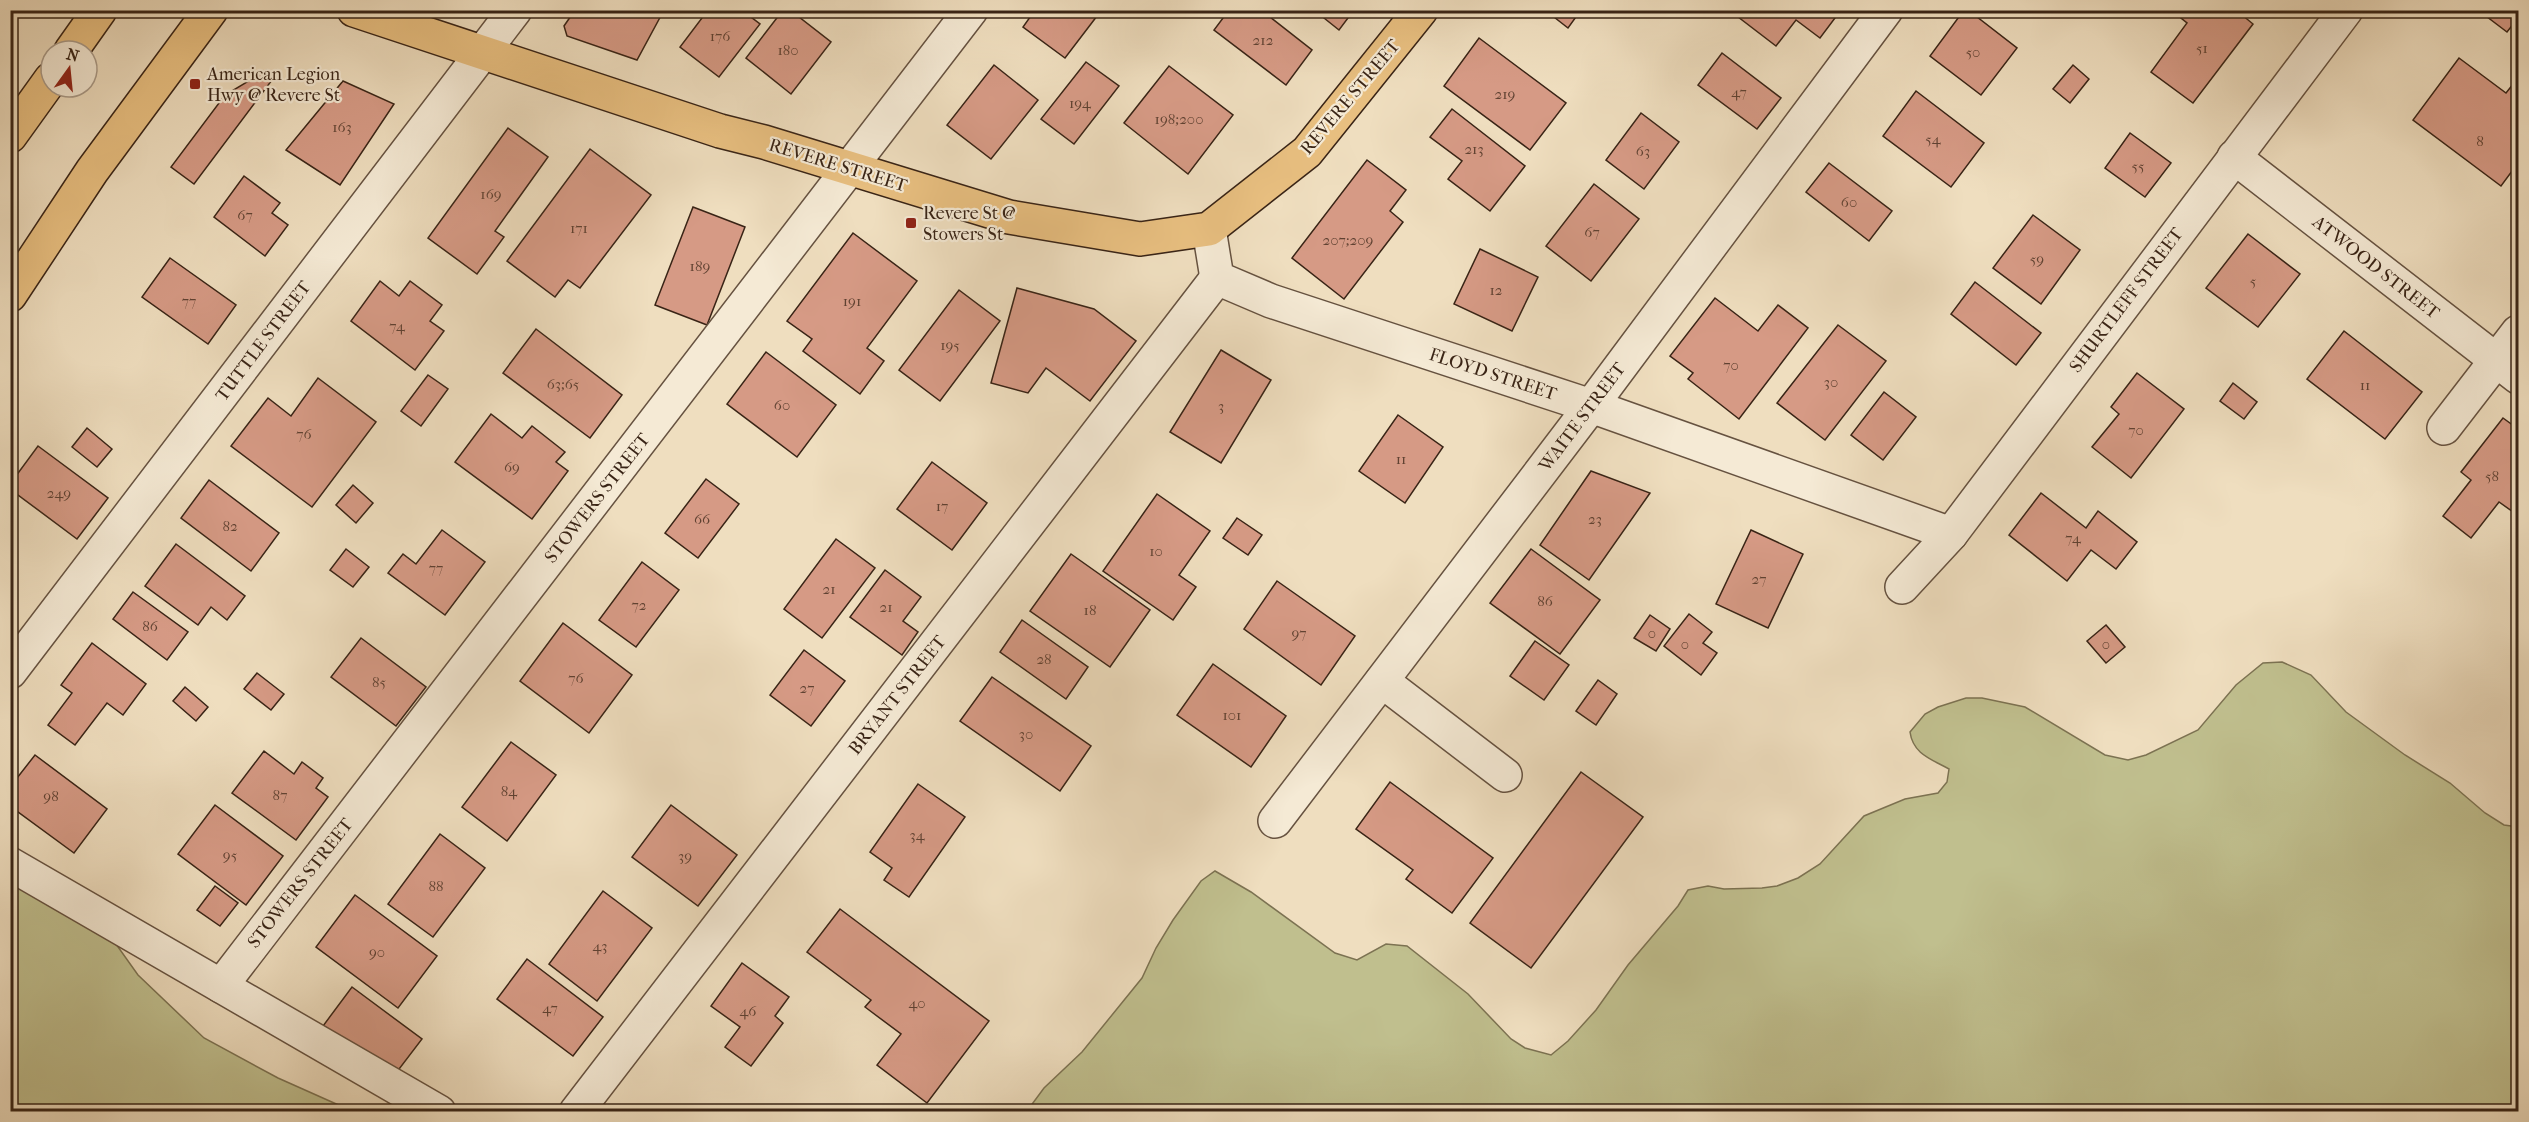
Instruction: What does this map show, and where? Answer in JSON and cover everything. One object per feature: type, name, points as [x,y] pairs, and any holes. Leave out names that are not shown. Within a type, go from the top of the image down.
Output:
[{"type":"main road","points":[[79,39],[100,10]]},
{"type":"main road","points":[[10,295],[87,179],[211,10]]},
{"type":"main road","name":"REVERE STREET","points":[[354,10],[720,131],[1009,217],[1140,239],[1209,230],[1307,152],[1421,10]]},
{"type":"main road","points":[[10,136],[39,96]]},
{"type":"street","name":"TUTTLE STREET","points":[[10,672],[515,10]]},
{"type":"street","name":"STOWERS STREET","points":[[221,986],[971,10]]},
{"type":"street","name":"WAITE STREET","points":[[1275,821],[1591,406],[1887,10]]},
{"type":"street","name":"SHURTLEFF STREET","points":[[1902,587],[1951,534],[2346,10]]},
{"type":"street","name":"ATWOOD STREET","points":[[2234,157],[2508,369]]},
{"type":"street","points":[[1209,230],[1217,278]]},
{"type":"street","name":"FLOYD STREET","points":[[1217,278],[1271,301],[1591,406],[1951,534]]},
{"type":"street","name":"BRYANT STREET","points":[[576,1112],[1217,278]]},
{"type":"street","points":[[2444,428],[2508,369],[2518,332]]},
{"type":"street","points":[[1382,681],[1505,775]]},
{"type":"street","points":[[10,864],[439,1112]]},
{"type":"shaded area","points":[[2282,662],[2311,675],[2346,712],[2405,755],[2450,783],[2485,813],[2504,825],[2518,827],[2518,1111],[1027,1111],[1044,1088],[1082,1052],[1142,978],[1173,920],[1201,881],[1215,871],[1251,892],[1335,953],[1357,960],[1386,944],[1407,946],[1468,994],[1511,1039],[1525,1048],[1551,1055],[1568,1041],[1596,1010],[1628,965],[1678,906],[1688,890],[1708,886],[1724,889],[1762,888],[1777,886],[1798,878],[1820,864],[1864,816],[1905,799],[1938,793],[1947,782],[1949,769],[1919,751],[1910,732],[1925,714],[1938,707],[1966,698],[1982,698],[2025,707],[2105,755],[2128,760],[2146,755],[2198,730],[2236,685],[2263,663]]},
{"type":"shaded area","points":[[10,868],[116,944],[138,975],[204,1038],[278,1078],[352,1111],[11,1111]]},
{"type":"building","points":[[575,10],[664,10],[637,60],[567,36],[564,26]]},
{"type":"building","points":[[708,10],[750,10],[747,14],[760,24],[719,77],[680,47]]},
{"type":"building","points":[[783,10],[790,10],[831,42],[791,94],[746,58]]},
{"type":"building","points":[[1035,10],[1090,10],[1097,16],[1065,58],[1023,27]]},
{"type":"building","points":[[1229,10],[1261,10],[1312,50],[1286,85],[1214,30]]},
{"type":"building","points":[[1314,10],[1354,10],[1339,30]]},
{"type":"building","points":[[1545,10],[1581,10],[1568,28]]},
{"type":"building","points":[[1729,10],[1841,10],[1820,38],[1796,20],[1776,46]]},
{"type":"building","points":[[1964,10],[1968,10],[2017,48],[1981,95],[1930,56]]},
{"type":"building","points":[[2171,10],[2236,10],[2253,24],[2193,103],[2151,72],[2187,23]]},
{"type":"building","points":[[2478,10],[2518,10],[2518,18],[2507,32]]},
{"type":"building","points":[[1479,38],[1566,103],[1530,150],[1444,86]]},
{"type":"building","points":[[1722,53],[1781,98],[1757,129],[1698,85]]},
{"type":"building","points":[[2459,58],[2506,93],[2518,78],[2518,163],[2501,186],[2413,120]]},
{"type":"building","points":[[1086,62],[1119,86],[1074,144],[1041,119]]},
{"type":"building","points":[[994,65],[1038,100],[991,159],[947,125]]},
{"type":"building","points":[[2073,65],[2089,79],[2070,103],[2053,89]]},
{"type":"building","points":[[1169,66],[1233,115],[1188,174],[1124,123]]},
{"type":"building","points":[[267,70],[275,76],[194,184],[171,167],[225,95]]},
{"type":"building","points":[[343,81],[394,104],[340,185],[286,150]]},
{"type":"building","points":[[1916,91],[1984,143],[1951,187],[1883,136]]},
{"type":"building","points":[[1452,109],[1525,166],[1490,211],[1448,179],[1462,161],[1430,137]]},
{"type":"building","points":[[1641,113],[1679,142],[1644,189],[1606,160]]},
{"type":"building","points":[[508,128],[548,157],[495,231],[504,237],[477,274],[428,238]]},
{"type":"building","points":[[2130,133],[2171,163],[2145,197],[2105,168]]},
{"type":"building","points":[[590,149],[651,195],[580,288],[568,280],[555,297],[507,261]]},
{"type":"building","points":[[1367,160],[1406,190],[1390,211],[1403,222],[1344,299],[1292,258]]},
{"type":"building","points":[[1829,163],[1892,211],[1869,241],[1806,192]]},
{"type":"building","points":[[244,176],[280,203],[272,213],[288,225],[265,256],[214,217]]},
{"type":"building","points":[[1594,184],[1639,219],[1591,281],[1546,246]]},
{"type":"building","points":[[693,207],[745,227],[707,325],[655,305]]},
{"type":"building","points":[[2033,215],[2080,250],[2041,304],[1993,268]]},
{"type":"building","points":[[853,233],[917,281],[867,348],[884,361],[860,394],[803,351],[812,339],[787,321]]},
{"type":"building","points":[[2248,234],[2300,274],[2258,327],[2206,288]]},
{"type":"building","points":[[1480,249],[1538,277],[1512,331],[1454,304]]},
{"type":"building","points":[[170,258],[236,305],[208,344],[142,297]]},
{"type":"building","points":[[380,281],[399,296],[410,281],[442,305],[430,321],[444,331],[415,370],[351,321]]},
{"type":"building","points":[[1975,282],[2041,333],[2016,365],[1951,314]]},
{"type":"building","points":[[1017,288],[1094,309],[1136,341],[1090,401],[1046,368],[1028,393],[991,383]]},
{"type":"building","points":[[959,290],[1000,321],[940,401],[899,370]]},
{"type":"building","points":[[1715,298],[1758,331],[1778,305],[1808,328],[1739,419],[1688,379],[1693,373],[1670,356]]},
{"type":"building","points":[[1838,325],[1886,361],[1825,440],[1777,403]]},
{"type":"building","points":[[536,329],[622,395],[590,438],[503,373]]},
{"type":"building","points":[[2344,331],[2422,392],[2385,439],[2307,379]]},
{"type":"building","points":[[1221,350],[1271,380],[1221,463],[1170,432]]},
{"type":"building","points":[[766,352],[836,405],[797,457],[727,404]]},
{"type":"building","points":[[2137,373],[2184,409],[2131,478],[2092,447],[2119,414],[2111,407]]},
{"type":"building","points":[[428,375],[448,389],[421,426],[401,411]]},
{"type":"building","points":[[318,378],[376,422],[312,507],[231,446],[268,398],[291,416]]},
{"type":"building","points":[[2233,383],[2257,402],[2244,419],[2220,401]]},
{"type":"building","points":[[1884,392],[1916,417],[1883,460],[1851,435]]},
{"type":"building","points":[[491,414],[522,438],[532,426],[565,452],[556,462],[568,471],[532,519],[455,462]]},
{"type":"building","points":[[1398,415],[1443,447],[1405,503],[1359,471]]},
{"type":"building","points":[[2503,418],[2518,429],[2518,510],[2516,514],[2499,502],[2471,538],[2443,516],[2471,480],[2461,472]]},
{"type":"building","points":[[87,428],[112,449],[97,467],[72,447]]},
{"type":"building","points":[[38,446],[108,498],[77,539],[10,489],[10,484]]},
{"type":"building","points":[[932,462],[987,503],[952,550],[897,509]]},
{"type":"building","points":[[1591,471],[1650,493],[1589,580],[1540,545]]},
{"type":"building","points":[[706,479],[739,504],[698,558],[665,533]]},
{"type":"building","points":[[209,480],[279,533],[251,571],[181,518]]},
{"type":"building","points":[[353,485],[373,503],[356,523],[336,505]]},
{"type":"building","points":[[2041,493],[2086,528],[2098,511],[2137,542],[2116,569],[2091,550],[2067,581],[2009,535]]},
{"type":"building","points":[[1157,494],[1210,531],[1179,575],[1196,587],[1173,620],[1103,571]]},
{"type":"building","points":[[1237,518],[1262,535],[1248,555],[1223,538]]},
{"type":"building","points":[[442,530],[485,562],[445,615],[388,573],[403,554],[416,564]]},
{"type":"building","points":[[1751,530],[1803,554],[1768,628],[1716,604]]},
{"type":"building","points":[[836,539],[875,568],[822,638],[784,609]]},
{"type":"building","points":[[176,544],[245,596],[227,620],[211,607],[198,625],[145,586]]},
{"type":"building","points":[[346,549],[369,567],[353,587],[330,570]]},
{"type":"building","points":[[1531,549],[1600,600],[1560,654],[1490,603]]},
{"type":"building","points":[[1071,554],[1150,610],[1110,667],[1030,611]]},
{"type":"building","points":[[642,562],[679,590],[636,647],[599,620]]},
{"type":"building","points":[[885,570],[921,597],[903,621],[918,632],[902,655],[850,617]]},
{"type":"building","points":[[1277,581],[1355,636],[1321,685],[1244,629]]},
{"type":"building","points":[[133,592],[188,632],[167,660],[113,619]]},
{"type":"building","points":[[1689,614],[1712,632],[1703,643],[1717,653],[1701,675],[1664,646]]},
{"type":"building","points":[[1650,615],[1670,629],[1656,651],[1634,638]]},
{"type":"building","points":[[1022,620],[1088,667],[1066,699],[1000,652]]},
{"type":"building","points":[[563,623],[632,675],[589,733],[520,681]]},
{"type":"building","points":[[2106,625],[2125,647],[2106,663],[2087,641]]},
{"type":"building","points":[[361,638],[426,687],[396,726],[331,677]]},
{"type":"building","points":[[1535,641],[1569,665],[1544,700],[1510,676]]},
{"type":"building","points":[[92,643],[146,684],[123,715],[107,703],[75,745],[48,725],[72,693],[61,685]]},
{"type":"building","points":[[804,650],[845,681],[811,726],[770,695]]},
{"type":"building","points":[[1213,664],[1286,716],[1251,767],[1177,715]]},
{"type":"building","points":[[257,673],[284,694],[271,710],[244,689]]},
{"type":"building","points":[[992,677],[1091,746],[1060,791],[960,721]]},
{"type":"building","points":[[1598,680],[1617,694],[1596,725],[1576,711]]},
{"type":"building","points":[[185,687],[208,707],[196,721],[173,701]]},
{"type":"building","points":[[511,742],[556,775],[507,841],[462,807]]},
{"type":"building","points":[[264,751],[294,774],[302,762],[323,778],[316,788],[328,797],[296,840],[232,793]]},
{"type":"building","points":[[35,755],[107,809],[74,853],[10,806],[10,787]]},
{"type":"building","points":[[1581,772],[1643,817],[1531,968],[1470,923]]},
{"type":"building","points":[[1390,782],[1493,858],[1452,913],[1406,879],[1413,870],[1356,829]]},
{"type":"building","points":[[918,784],[965,817],[909,897],[884,880],[892,868],[870,852]]},
{"type":"building","points":[[215,805],[283,856],[246,905],[178,854]]},
{"type":"building","points":[[671,805],[737,855],[698,906],[632,857]]},
{"type":"building","points":[[440,834],[485,868],[433,937],[388,904]]},
{"type":"building","points":[[215,886],[238,903],[220,926],[197,910]]},
{"type":"building","points":[[603,891],[652,928],[597,1001],[549,964]]},
{"type":"building","points":[[355,895],[437,956],[398,1008],[316,947]]},
{"type":"building","points":[[840,909],[989,1021],[927,1103],[877,1065],[901,1034],[865,1007],[871,1000],[807,952]]},
{"type":"building","points":[[527,959],[603,1017],[573,1056],[497,999]]},
{"type":"building","points":[[742,963],[789,997],[775,1016],[783,1023],[751,1066],[725,1047],[740,1027],[711,1006]]},
{"type":"building","points":[[352,987],[422,1039],[393,1077],[323,1026]]},
{"type":"place","name":"American Legion Hwy @ Revere St","points":[[195,84]]},
{"type":"place","name":"Revere St @ Stowers St","points":[[911,223]]}]
